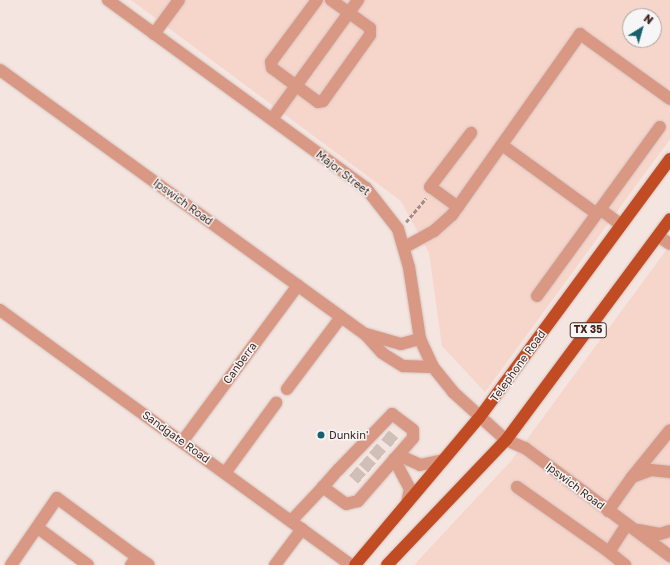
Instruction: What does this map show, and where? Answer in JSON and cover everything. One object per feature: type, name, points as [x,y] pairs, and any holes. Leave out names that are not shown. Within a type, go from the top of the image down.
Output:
[{"type":"main road","name":"Telephone Road","points":[[355,565],[479,418],[670,159]]},
{"type":"main road","name":"TX 35","points":[[387,565],[506,440],[670,219]]},
{"type":"street","name":"Major Street","points":[[108,0],[123,4],[154,34],[366,188],[398,229],[404,247],[420,339],[433,367],[479,418]]},
{"type":"street","points":[[154,34],[179,0]]},
{"type":"street","points":[[317,0],[271,62],[272,68],[296,86],[323,102],[370,35],[370,28],[331,0]]},
{"type":"street","points":[[272,119],[358,0]]},
{"type":"street","points":[[404,247],[434,231],[458,207],[580,34],[670,99]]},
{"type":"street","name":"Ipswich Road","points":[[0,70],[365,334],[382,353],[403,366],[433,367]]},
{"type":"street","points":[[537,296],[660,127]]},
{"type":"street","points":[[458,207],[432,189],[471,133]]},
{"type":"street","points":[[502,144],[621,225]]},
{"type":"street","points":[[658,236],[670,244]]},
{"type":"street","name":"Canberra","points":[[182,442],[298,285]]},
{"type":"street","name":"Sandgate Road","points":[[0,310],[351,565]]},
{"type":"street","points":[[287,389],[341,317]]},
{"type":"street","name":"Ipswich Road","points":[[365,334],[401,344],[420,339]]},
{"type":"street","points":[[225,473],[276,403]]},
{"type":"street","points":[[291,521],[323,487],[349,467],[359,457],[382,432],[392,414],[401,417],[414,434],[376,472],[352,504],[323,487]]},
{"type":"street","name":"Ipswich Road","points":[[479,418],[506,440],[525,448],[670,556]]},
{"type":"street","points":[[608,511],[632,477],[670,430]]},
{"type":"street","points":[[394,455],[420,465],[444,460]]},
{"type":"street","points":[[394,455],[410,489],[407,504]]},
{"type":"street","points":[[632,477],[651,470],[670,472]]},
{"type":"street","points":[[517,487],[625,565]]},
{"type":"street","points":[[11,565],[38,528],[57,498],[134,561],[149,565]]},
{"type":"street","points":[[608,552],[631,527],[660,534],[670,531]]},
{"type":"street","points":[[38,528],[88,565]]},
{"type":"street","points":[[281,563],[302,529]]},
{"type":"path","points":[[398,229],[432,189]]},
{"type":"shaded area","points":[[131,0],[670,0],[670,139],[485,392],[442,346],[429,253],[401,201]]},
{"type":"shaded area","points":[[670,245],[670,565],[414,565],[511,461]]},
{"type":"tunnel","points":[[385,435],[396,444]]},
{"type":"tunnel","points":[[373,448],[384,458]]},
{"type":"tunnel","points":[[363,460],[373,469]]},
{"type":"tunnel","points":[[353,471],[363,480]]},
{"type":"place","name":"Dunkin'","points":[[321,435]]}]
